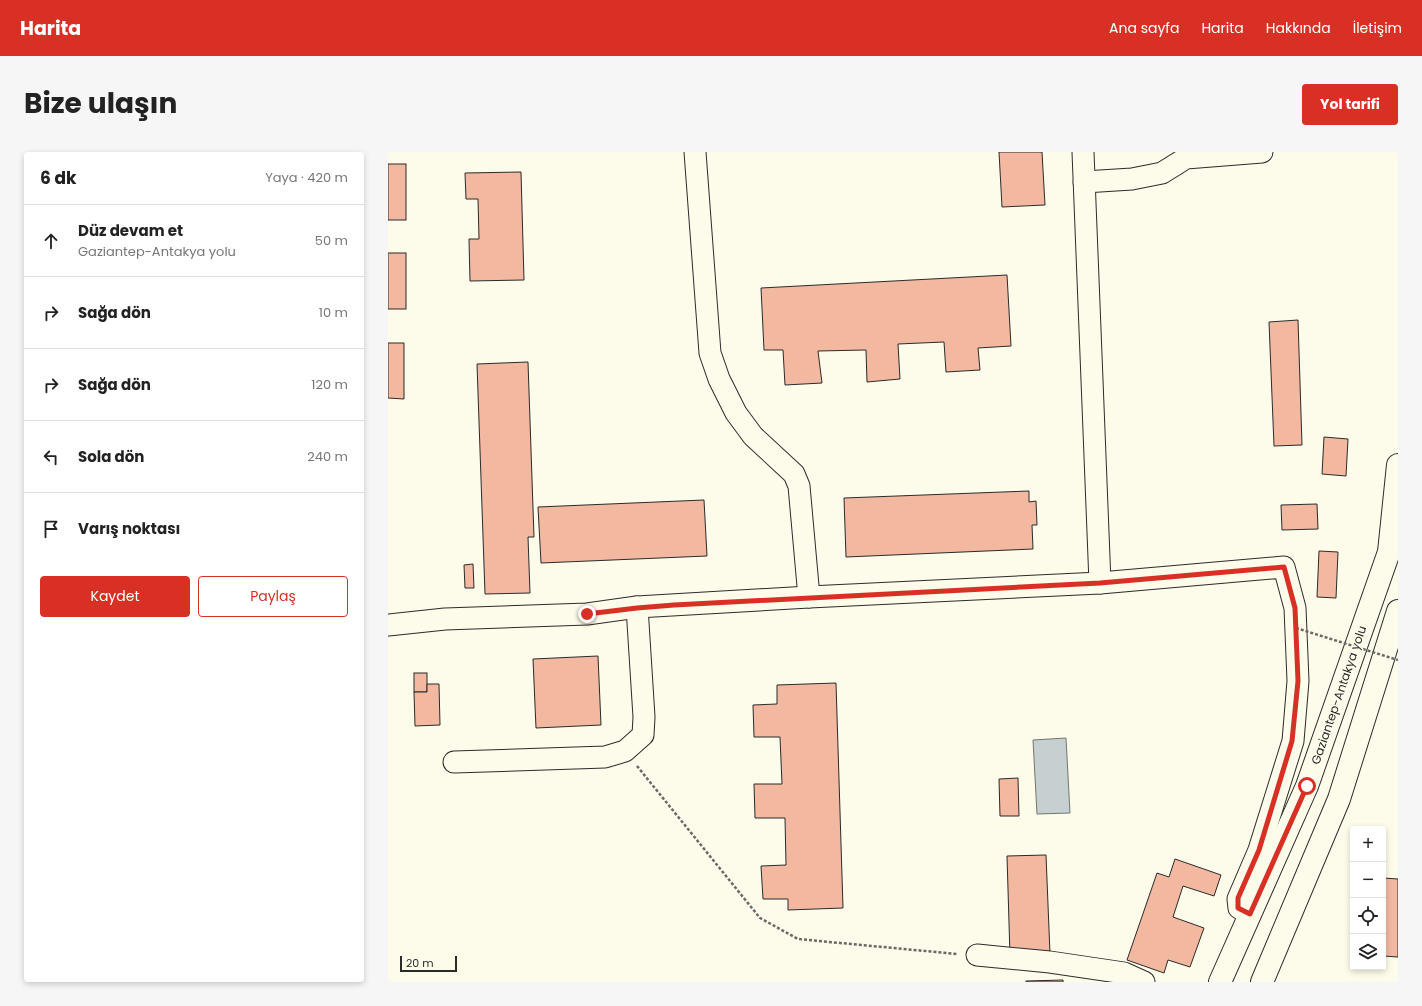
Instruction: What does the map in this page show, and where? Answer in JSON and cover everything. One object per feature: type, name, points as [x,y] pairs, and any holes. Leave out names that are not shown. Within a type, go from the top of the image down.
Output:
[{"type":"main road","name":"Gaziantep-Antakya yolu","points":[[1220,982],[1307,786],[1389,552],[1398,465]]},
{"type":"main road","points":[[1262,982],[1339,799],[1398,611]]},
{"type":"street","points":[[694,152],[710,353],[719,379],[736,413],[753,436],[794,474],[799,486],[808,597]]},
{"type":"street","points":[[1083,152],[1100,583]]},
{"type":"street","points":[[1084,182],[1132,180],[1162,173],[1186,158],[1262,152]]},
{"type":"street","points":[[388,625],[445,619],[587,614],[637,608],[808,597],[1100,583],[1284,567],[1295,608],[1298,681],[1292,741],[1259,850],[1238,898],[1238,908],[1250,914]]},
{"type":"street","points":[[454,762],[605,757],[625,751],[643,735],[644,717],[637,608]]},
{"type":"street","points":[[977,955],[1050,962],[1124,973],[1144,982]]},
{"type":"path","points":[[1296,628],[1398,660]]},
{"type":"path","points":[[625,751],[760,918],[798,939],[977,955]]},
{"type":"shaded area","points":[[1066,738],[1070,813],[1037,814],[1033,740]]},
{"type":"building","points":[[999,152],[1042,152],[1045,205],[1002,207]]},
{"type":"building","points":[[388,164],[406,164],[406,220],[388,220]]},
{"type":"building","points":[[521,172],[524,280],[470,281],[469,239],[479,239],[478,199],[466,199],[465,173]]},
{"type":"building","points":[[388,253],[406,253],[406,309],[388,309]]},
{"type":"building","points":[[1007,275],[1011,346],[978,348],[980,370],[946,372],[944,342],[898,344],[900,379],[867,382],[866,350],[818,351],[822,383],[785,385],[783,350],[764,350],[761,288]]},
{"type":"building","points":[[1298,320],[1302,445],[1274,446],[1269,322]]},
{"type":"building","points":[[388,343],[404,343],[404,399],[388,398]]},
{"type":"building","points":[[528,362],[534,537],[528,537],[530,593],[485,594],[477,364]]},
{"type":"building","points":[[1324,437],[1348,439],[1346,476],[1322,474]]},
{"type":"building","points":[[1029,491],[1029,502],[1036,501],[1037,525],[1032,525],[1033,549],[846,557],[844,498]]},
{"type":"building","points":[[704,500],[707,556],[541,563],[538,507]]},
{"type":"building","points":[[1317,504],[1318,529],[1282,530],[1281,505]]},
{"type":"building","points":[[1319,551],[1338,552],[1336,598],[1317,597]]},
{"type":"building","points":[[473,564],[474,588],[465,588],[464,565]]},
{"type":"building","points":[[598,656],[601,725],[536,728],[533,659]]},
{"type":"building","points":[[414,673],[427,673],[427,692],[414,692]]},
{"type":"building","points":[[836,683],[843,908],[788,910],[788,899],[763,899],[761,866],[786,865],[785,818],[755,818],[754,784],[782,784],[780,737],[754,737],[753,705],[777,704],[777,685]]},
{"type":"building","points":[[427,684],[439,684],[440,725],[415,726],[414,692],[427,692]]},
{"type":"building","points":[[1018,778],[1019,816],[1000,816],[999,779]]},
{"type":"building","points":[[1046,855],[1050,954],[1010,956],[1007,856]]},
{"type":"building","points":[[1175,859],[1221,875],[1214,896],[1183,886],[1173,917],[1204,928],[1190,967],[1168,960],[1164,973],[1127,960],[1157,873],[1169,877]]},
{"type":"building","points":[[1386,878],[1398,879],[1398,957],[1386,956]]},
{"type":"building","points":[[1063,980],[1063,982],[1026,982],[1026,981]]},
{"type":"route","points":[[587,614],[674,605],[1100,583],[1284,567],[1295,608],[1298,681],[1292,741],[1259,850],[1238,898],[1238,908],[1250,914],[1307,786]]}]
